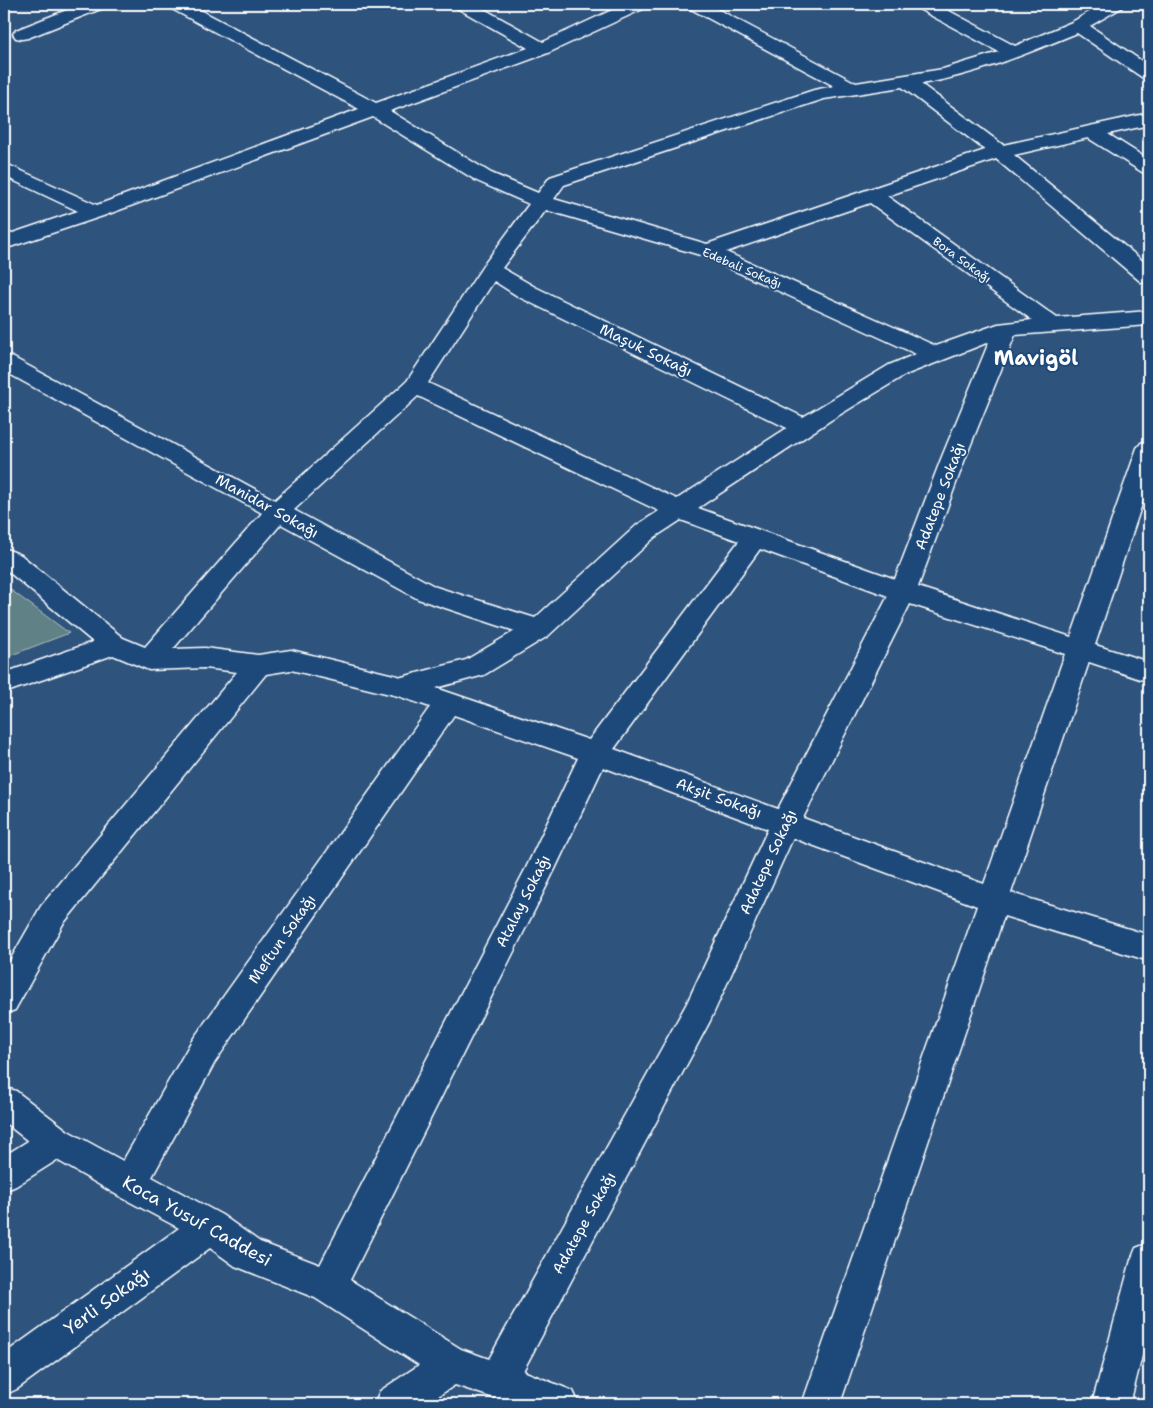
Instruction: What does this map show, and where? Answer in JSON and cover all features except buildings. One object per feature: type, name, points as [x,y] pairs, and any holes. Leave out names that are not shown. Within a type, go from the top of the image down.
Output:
[{"type":"street","points":[[22,34],[97,4]]},
{"type":"street","name":"Edebali Sokağı","points":[[176,4],[375,110],[484,177],[542,202],[707,251],[935,354]]},
{"type":"street","points":[[463,4],[542,49]]},
{"type":"street","points":[[4,243],[96,212],[542,49],[640,4]]},
{"type":"street","points":[[695,4],[853,89]]},
{"type":"street","points":[[923,4],[1014,53]]},
{"type":"street","points":[[4,557],[12,561],[114,646],[149,660],[277,512],[415,386],[490,270],[557,181],[821,94],[946,74],[1014,53],[1078,26],[1115,4]]},
{"type":"street","points":[[1078,26],[1149,74]]},
{"type":"street","points":[[906,80],[999,152],[1149,277]]},
{"type":"street","points":[[707,251],[999,152],[1149,119]]},
{"type":"street","points":[[1090,131],[1149,168]]},
{"type":"street","points":[[4,169],[96,212]]},
{"type":"street","name":"Bora Sokağı","points":[[872,194],[1052,325]]},
{"type":"street","name":"Maşuk Sokağı","points":[[490,270],[527,292],[804,428]]},
{"type":"street","points":[[402,687],[474,668],[539,629],[646,531],[897,370],[935,354],[1006,329],[1149,318]]},
{"type":"street","name":"Adatepe Sokağı","points":[[498,1380],[699,1011],[786,822],[903,592],[953,459],[1006,329]]},
{"type":"street","name":"Manidar Sokağı","points":[[4,362],[426,593],[539,629]]},
{"type":"street","points":[[415,386],[679,510],[903,592],[1149,672]]},
{"type":"street","points":[[821,1404],[1149,448]]},
{"type":"street","name":"Atalay Sokağı","points":[[328,1286],[540,869],[595,753],[754,538]]},
{"type":"street","points":[[4,683],[114,646]]},
{"type":"street","name":"Akşit Sokağı","points":[[149,660],[205,658],[258,665],[291,660],[402,687],[595,753],[994,900],[1149,948]]},
{"type":"street","points":[[4,1000],[52,915],[258,665]]},
{"type":"street","name":"Meftun Sokağı","points":[[129,1184],[203,1052],[448,702]]},
{"type":"street","name":"Koca Yusuf Caddesi","points":[[4,1102],[56,1142],[210,1227],[248,1254],[328,1286],[452,1365],[498,1380],[560,1404]]},
{"type":"street","points":[[4,1175],[56,1142]]},
{"type":"street","name":"Yerli Sokağı","points":[[4,1376],[210,1227]]},
{"type":"street","points":[[1111,1404],[1149,1260]]},
{"type":"street","points":[[393,1404],[452,1365]]},
{"type":"green space","points":[[4,585],[69,633],[4,658]]},
{"type":"district","name":"Mavigöl","points":[[1036,358]]}]
